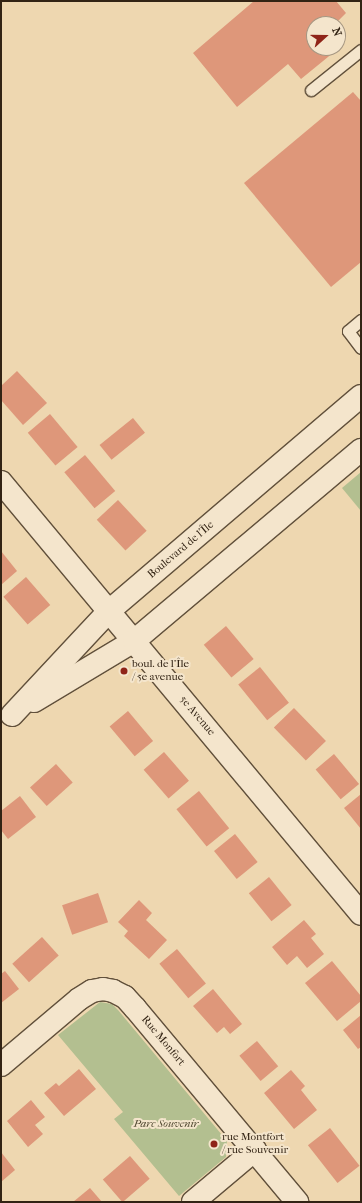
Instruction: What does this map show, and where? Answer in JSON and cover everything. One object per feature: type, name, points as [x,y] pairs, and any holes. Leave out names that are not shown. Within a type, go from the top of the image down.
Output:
[{"type":"street","name":"Boulevard de l'Île","points":[[6,719],[109,611],[361,396]]},
{"type":"street","name":"Boulevard de l'Île","points":[[6,719],[134,640],[361,450]]},
{"type":"street","name":"5e Avenue","points":[[1,482],[361,914]]},
{"type":"street","name":"Rue Monfort","points":[[1,1065],[79,999],[92,991],[103,989],[113,991],[125,997],[135,1008],[297,1202]]},
{"type":"street","points":[[193,1202],[255,1150]]},
{"type":"lane","points":[[311,90],[361,50]]},
{"type":"lane","points":[[361,320],[348,331],[361,348]]},
{"type":"green space","points":[[361,472],[361,511],[342,488]]},
{"type":"green space","name":"Parc Souvenir","points":[[100,1002],[112,1004],[118,1010],[227,1141],[226,1157],[179,1196],[114,1119],[123,1112],[58,1035]]},
{"type":"building","points":[[254,1],[336,1],[346,13],[343,16],[306,16],[306,56],[329,56],[301,79],[288,64],[237,107],[193,53]]},
{"type":"building","points":[[353,92],[361,101],[361,262],[331,287],[244,183]]},
{"type":"building","points":[[17,371],[47,403],[23,425],[1,400],[1,386]]},
{"type":"building","points":[[50,414],[78,447],[55,466],[28,433]]},
{"type":"building","points":[[133,418],[145,433],[112,460],[100,445]]},
{"type":"building","points":[[85,455],[115,491],[95,508],[64,472]]},
{"type":"building","points":[[118,500],[147,531],[125,550],[97,520]]},
{"type":"building","points":[[1,551],[17,571],[1,585]]},
{"type":"building","points":[[26,577],[50,605],[28,625],[3,597]]},
{"type":"building","points":[[226,626],[254,659],[231,678],[204,645]]},
{"type":"building","points":[[260,667],[289,703],[267,720],[238,685]]},
{"type":"building","points":[[294,708],[326,741],[306,761],[274,727]]},
{"type":"building","points":[[128,711],[153,741],[135,756],[110,726]]},
{"type":"building","points":[[164,752],[189,781],[169,798],[144,770]]},
{"type":"building","points":[[334,754],[359,784],[341,799],[316,769]]},
{"type":"building","points":[[56,764],[73,783],[47,806],[30,787]]},
{"type":"building","points":[[199,791],[229,828],[207,847],[176,809]]},
{"type":"building","points":[[361,794],[361,829],[344,808]]},
{"type":"building","points":[[20,796],[36,817],[8,839],[1,830],[1,811]]},
{"type":"building","points":[[235,834],[258,862],[237,879],[214,851]]},
{"type":"building","points":[[269,877],[292,905],[271,921],[249,893]]},
{"type":"building","points":[[98,893],[108,922],[72,935],[62,905]]},
{"type":"building","points":[[139,900],[152,913],[146,920],[167,940],[149,959],[124,936],[128,931],[118,922]]},
{"type":"building","points":[[304,920],[316,934],[311,938],[324,954],[307,968],[297,956],[287,965],[272,947]]},
{"type":"building","points":[[42,937],[59,956],[29,982],[12,964]]},
{"type":"building","points":[[177,949],[206,983],[188,998],[159,964]]},
{"type":"building","points":[[332,961],[361,996],[361,1001],[337,1021],[305,983]]},
{"type":"building","points":[[5,971],[19,989],[1,1003],[1,974]]},
{"type":"building","points":[[213,989],[242,1024],[230,1034],[224,1027],[217,1033],[193,1006]]},
{"type":"building","points":[[361,1015],[361,1047],[358,1049],[343,1030]]},
{"type":"building","points":[[257,1041],[278,1066],[261,1081],[239,1056]]},
{"type":"building","points":[[79,1069],[96,1089],[64,1116],[44,1093],[56,1083],[59,1086]]},
{"type":"building","points":[[291,1070],[305,1086],[301,1090],[317,1110],[294,1129],[264,1093]]},
{"type":"building","points":[[31,1100],[45,1117],[35,1125],[43,1134],[28,1147],[7,1121]]},
{"type":"building","points":[[330,1128],[360,1166],[337,1183],[308,1145]]},
{"type":"building","points":[[1,1152],[15,1170],[1,1182]]},
{"type":"building","points":[[130,1156],[150,1179],[123,1202],[103,1180]]},
{"type":"building","points":[[90,1188],[102,1202],[73,1202]]},
{"type":"place","name":"boul. de l'Île / 5e avenue","points":[[124,671]]},
{"type":"place","name":"rue Montfort / rue Souvenir","points":[[214,1144]]}]
